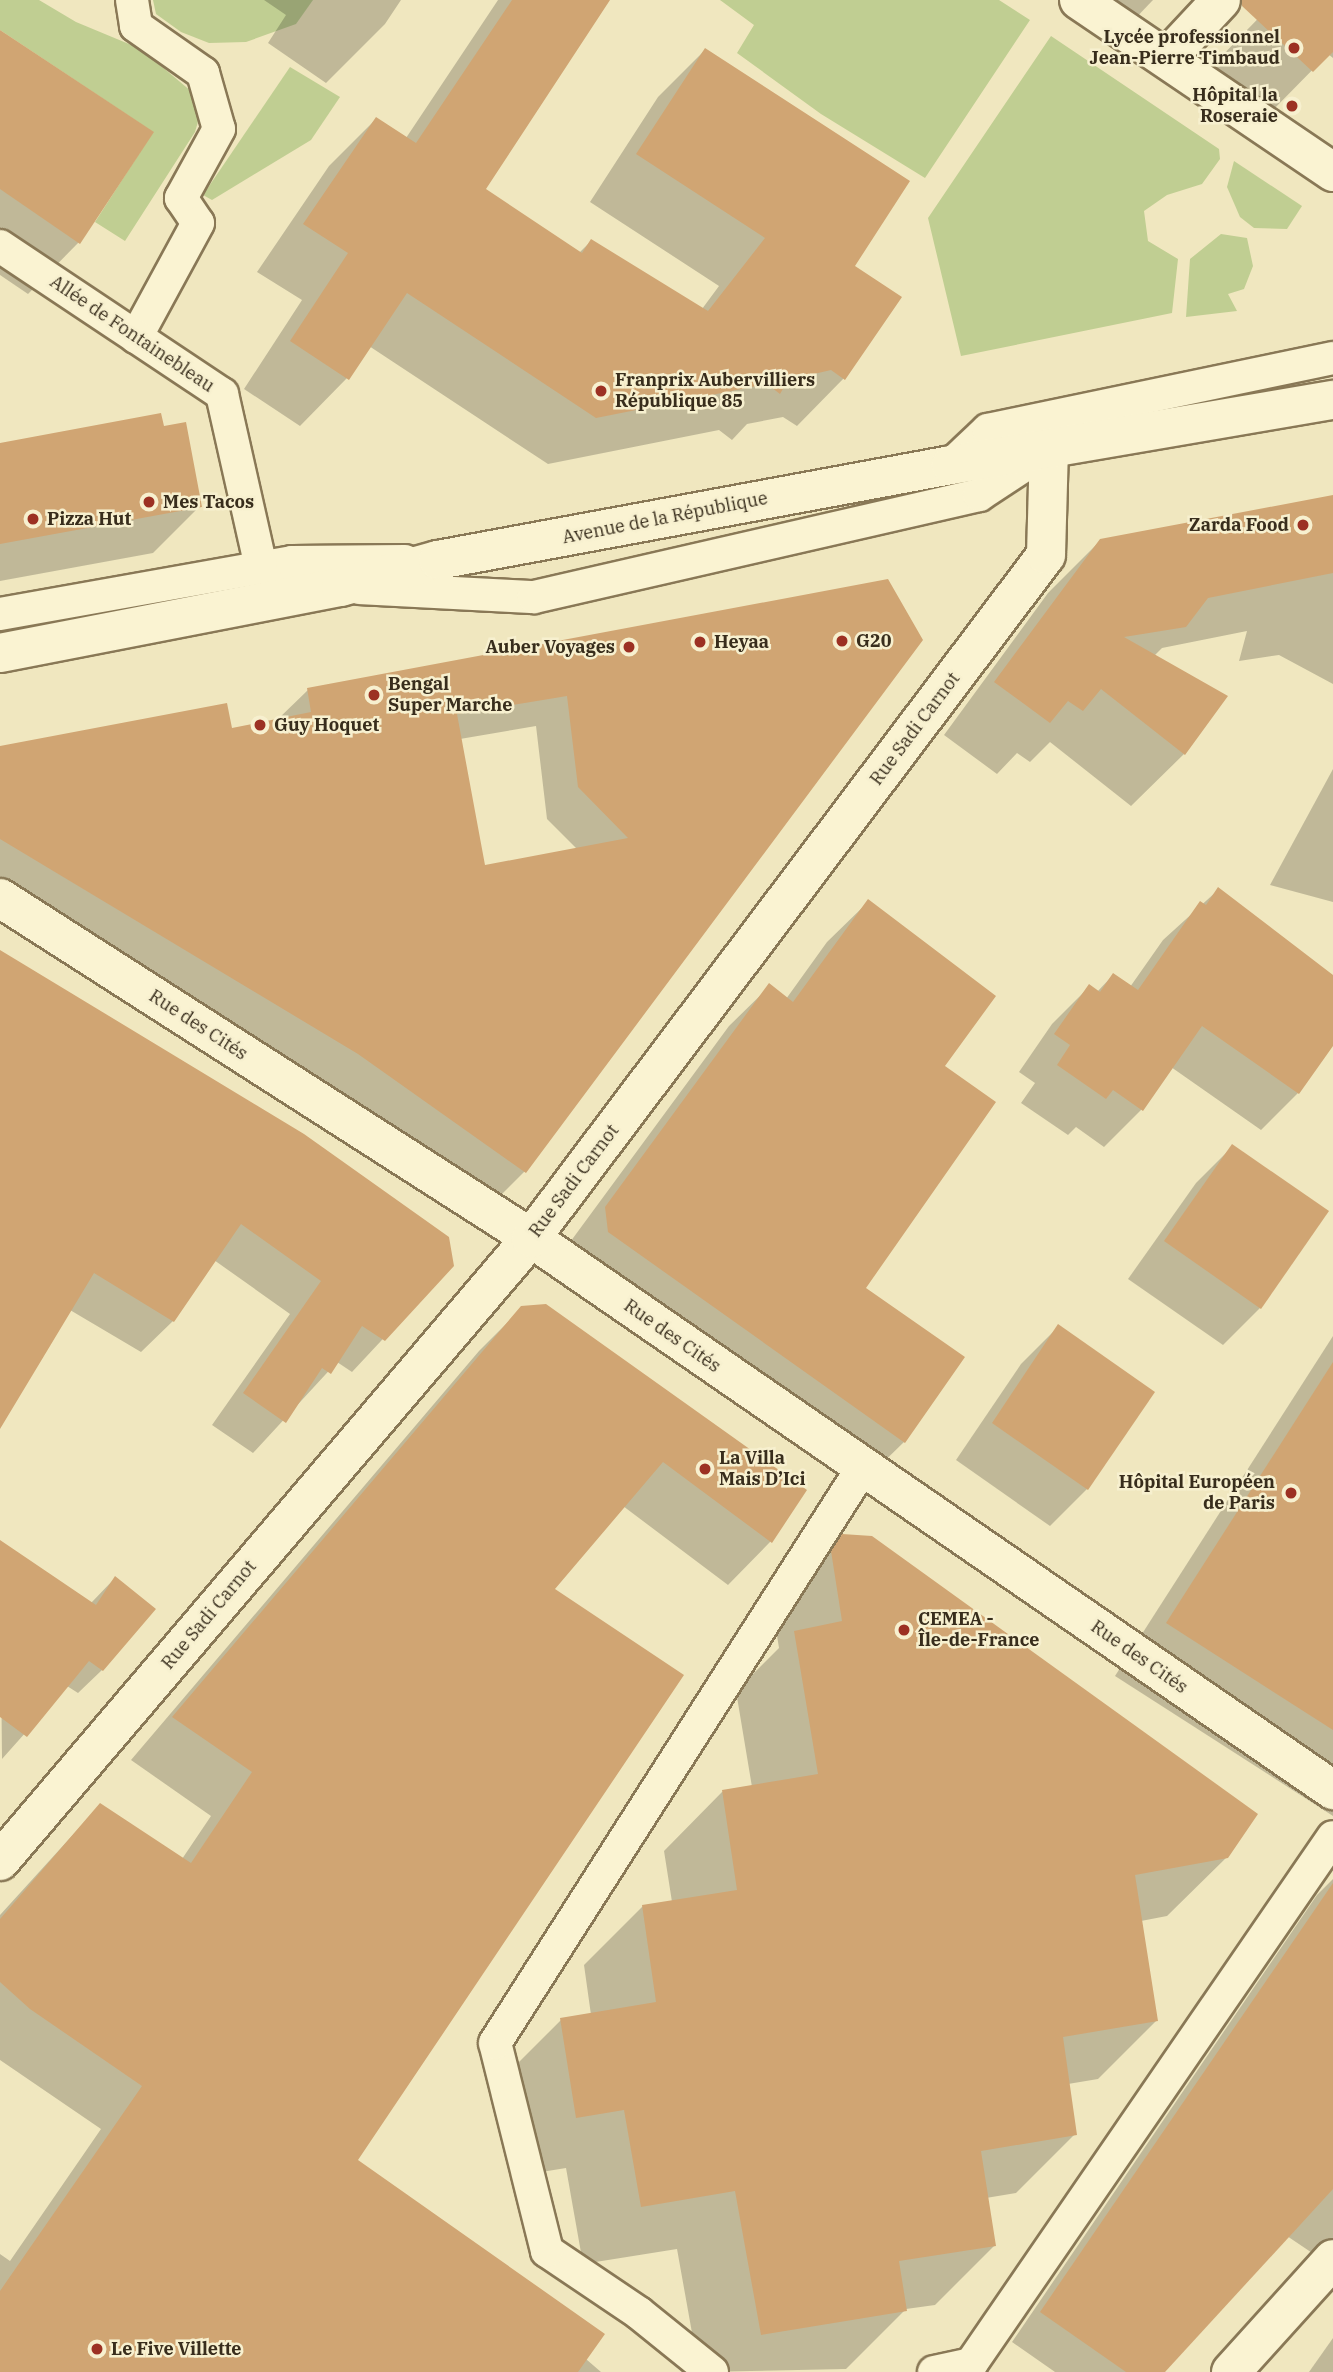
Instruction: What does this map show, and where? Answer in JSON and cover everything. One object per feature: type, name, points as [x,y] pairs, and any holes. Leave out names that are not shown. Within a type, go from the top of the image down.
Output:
[{"type":"street","points":[[1079,0],[1333,172]]},
{"type":"street","points":[[1167,58],[1221,0]]},
{"type":"street","name":"Avenue de la République","points":[[0,653],[341,587],[438,560],[951,465],[1333,400]]},
{"type":"street","name":"Rue Sadi Carnot","points":[[0,1861],[531,1238],[1046,555],[1048,449]]},
{"type":"street","name":"Rue des Cités","points":[[0,898],[531,1238],[1333,1790]]},
{"type":"street","points":[[1231,2372],[1333,2259]]},
{"type":"lane","points":[[132,0],[136,26],[203,72],[219,129],[181,198],[198,223],[136,337]]},
{"type":"lane","name":"Allée de Fontainebleau","points":[[0,246],[222,394],[261,568]]},
{"type":"lane","points":[[951,465],[988,430],[1333,358]]},
{"type":"lane","points":[[341,587],[534,597],[979,495],[1048,449]]},
{"type":"lane","points":[[0,614],[292,562],[438,560]]},
{"type":"lane","points":[[712,2372],[639,2313],[547,2251],[495,2043],[863,1467]]},
{"type":"lane","points":[[934,2372],[977,2368],[1333,1837]]},
{"type":"green space","points":[[0,0],[39,0],[76,22],[141,49],[192,92],[200,115],[195,132],[125,241],[95,222],[153,132],[0,30]]},
{"type":"green space","points":[[153,0],[313,0],[296,24],[246,42],[209,43],[181,32],[156,14]]},
{"type":"green space","points":[[720,0],[999,0],[1030,20],[925,178],[821,114],[737,53],[754,25]]},
{"type":"green space","points":[[1051,36],[1219,149],[1220,159],[1202,184],[1167,195],[1144,211],[1148,241],[1178,259],[1172,313],[961,356],[928,218]]},
{"type":"green space","points":[[290,67],[340,97],[311,140],[212,200],[203,195]]},
{"type":"green space","points":[[1234,161],[1302,206],[1287,229],[1254,228],[1240,217],[1227,187]]},
{"type":"green space","points":[[1221,234],[1247,238],[1253,266],[1244,289],[1228,294],[1237,311],[1186,317],[1190,259]]},
{"type":"building","points":[[512,0],[610,0],[486,189],[582,253],[591,239],[708,311],[765,238],[636,154],[705,48],[910,181],[855,266],[902,297],[845,380],[831,370],[788,380],[780,394],[767,384],[596,418],[407,293],[349,380],[290,341],[348,253],[303,224],[376,117],[416,143]]},
{"type":"building","points":[[1242,0],[1333,0],[1333,52],[1313,72],[1242,6]]},
{"type":"building","points":[[0,30],[154,132],[80,244],[0,189]]},
{"type":"building","points":[[161,413],[164,426],[186,422],[202,507],[0,544],[0,443]]},
{"type":"building","points":[[1333,495],[1333,573],[1208,598],[1186,627],[1124,637],[1228,696],[1185,755],[1101,689],[1083,711],[1068,701],[1050,723],[994,682],[1100,539]]},
{"type":"building","points":[[888,579],[923,640],[526,1173],[358,1054],[0,839],[0,746],[227,703],[232,728],[311,712],[307,688]],"holes":[[[567,696],[578,787],[628,838],[485,865],[457,714]]]},
{"type":"building","points":[[1218,887],[1333,975],[1333,1046],[1299,1094],[1202,1026],[1143,1111],[1113,1090],[1106,1099],[1057,1065],[1070,1045],[1054,1034],[1089,984],[1100,992],[1113,973],[1138,990],[1200,901],[1206,905]]},
{"type":"building","points":[[868,899],[996,996],[945,1066],[996,1102],[866,1288],[965,1357],[905,1443],[608,1232],[605,1207],[769,983],[793,1002]]},
{"type":"building","points":[[0,950],[304,1134],[449,1237],[454,1266],[385,1341],[362,1326],[331,1374],[322,1368],[286,1423],[243,1393],[321,1281],[241,1224],[174,1322],[94,1273],[0,1429]]},
{"type":"building","points":[[1232,1144],[1329,1211],[1261,1309],[1164,1241]]},
{"type":"building","points":[[546,1304],[807,1490],[772,1543],[663,1462],[555,1589],[684,1675],[358,2160],[605,2334],[578,2372],[0,2372],[0,2291],[142,2086],[30,2009],[0,1982],[0,1919],[100,1803],[191,1863],[252,1772],[172,1717],[521,1306]]},
{"type":"building","points":[[1058,1324],[1155,1392],[1088,1490],[992,1423]]},
{"type":"building","name":"Hôpital Européen de Paris","points":[[1333,1362],[1333,1730],[1166,1623]]},
{"type":"building","points":[[842,1534],[872,1536],[1258,1814],[1228,1858],[1135,1875],[1158,2021],[1063,2037],[1077,2135],[981,2151],[996,2246],[899,2261],[907,2311],[761,2335],[735,2191],[641,2207],[624,2110],[576,2118],[560,2018],[656,2002],[642,1905],[737,1890],[722,1790],[818,1774],[794,1631],[842,1621],[831,1551]]},
{"type":"building","points":[[0,1540],[96,1605],[115,1576],[156,1609],[103,1671],[89,1661],[27,1737],[0,1717]]},
{"type":"building","points":[[1333,1883],[1333,2189],[1165,2372],[1126,2372],[1040,2312]]},
{"type":"place","name":"Lycée professionnel Jean-Pierre Timbaud","points":[[1294,48]]},
{"type":"place","name":"Hôpital la Roseraie","points":[[1292,106]]},
{"type":"place","name":"Franprix Aubervilliers République 85","points":[[601,391]]},
{"type":"place","name":"Mes Tacos","points":[[149,502]]},
{"type":"place","name":"Pizza Hut","points":[[33,519]]},
{"type":"place","name":"Zarda Food","points":[[1303,525]]},
{"type":"place","name":"G20","points":[[842,641]]},
{"type":"place","name":"Heyaa","points":[[700,642]]},
{"type":"place","name":"Auber Voyages","points":[[629,647]]},
{"type":"place","name":"Bengal Super Marche","points":[[374,695]]},
{"type":"place","name":"Guy Hoquet","points":[[260,725]]},
{"type":"place","name":"La Villa Mais D’Ici","points":[[705,1469]]},
{"type":"place","name":"Hôpital Européen de Paris","points":[[1291,1493]]},
{"type":"place","name":"CEMEA - Île-de-France","points":[[904,1630]]},
{"type":"place","name":"Le Five Villette","points":[[97,2349]]}]
